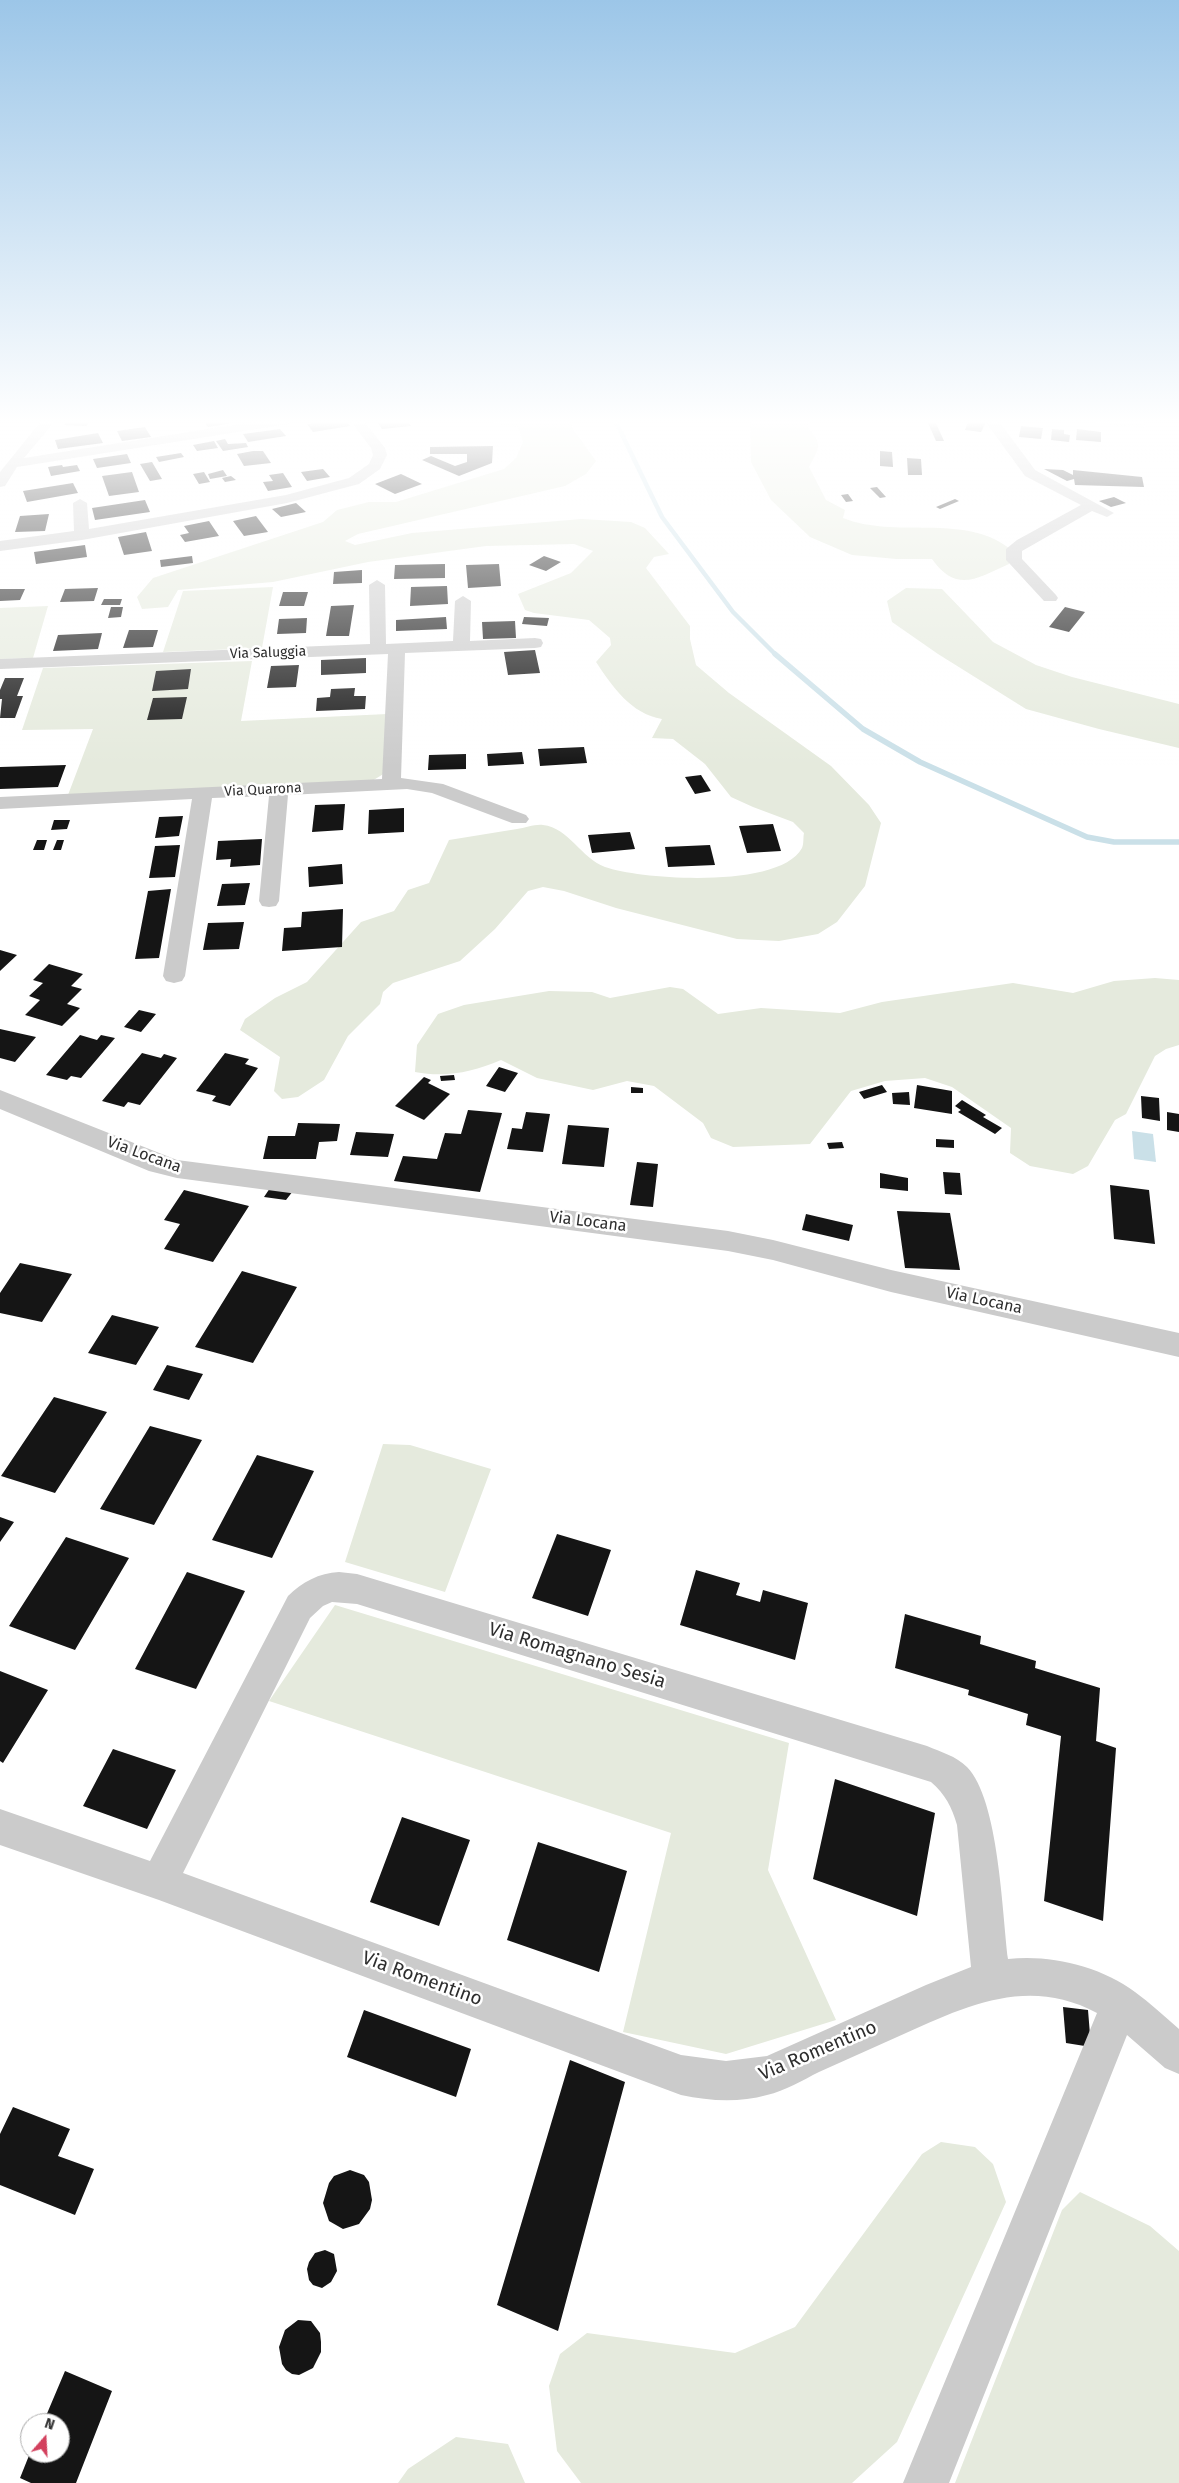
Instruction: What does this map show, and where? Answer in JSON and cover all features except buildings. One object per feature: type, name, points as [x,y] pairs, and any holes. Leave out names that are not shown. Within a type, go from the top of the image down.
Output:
[{"type":"street","points":[[0,546],[75,536]]},
{"type":"street","points":[[1037,536],[1014,549],[1014,560],[1050,598]]},
{"type":"street","points":[[377,585],[378,649]]},
{"type":"street","points":[[461,646],[463,601]]},
{"type":"street","name":"Via Saluggia","points":[[0,664],[535,643]]},
{"type":"street","points":[[391,784],[397,648]]},
{"type":"street","name":"Via Quarona","points":[[0,803],[414,784],[436,788],[519,819]]},
{"type":"street","points":[[269,901],[279,790]]},
{"type":"street","points":[[174,976],[203,793]]},
{"type":"street","name":"Via Locana","points":[[0,1099],[158,1164],[177,1169],[728,1241],[773,1250],[891,1281],[1179,1345]]},
{"type":"street","name":"Via Romagnano Sesia","points":[[159,1882],[298,1607],[315,1591],[324,1587],[340,1586],[356,1589],[899,1754],[943,1770],[956,1781],[964,1793],[975,1825],[991,1980]]},
{"type":"street","name":"Via Romentino","points":[[0,1827],[159,1882],[681,2075],[702,2080],[725,2082],[750,2080],[770,2074],[939,1998],[991,1980],[1024,1976],[1049,1977],[1094,1989],[1120,2004],[1179,2054]]},
{"type":"street","points":[[926,2483],[1120,2004]]},
{"type":"shaded area","points":[[281,536],[355,536],[345,541],[355,545],[398,536],[652,536],[669,554],[654,557],[646,568],[690,626],[690,639],[696,665],[729,693],[831,766],[869,805],[881,823],[865,886],[837,922],[818,934],[779,941],[737,939],[616,908],[564,891],[543,887],[528,891],[495,929],[460,961],[393,983],[383,992],[380,1004],[348,1036],[324,1080],[298,1097],[282,1099],[274,1091],[280,1057],[240,1030],[245,1019],[275,998],[307,982],[361,922],[394,911],[408,890],[429,883],[449,840],[543,825],[552,827],[568,837],[589,857],[605,867],[623,872],[649,875],[678,878],[710,878],[767,870],[789,861],[802,848],[804,833],[793,822],[731,797],[705,764],[673,739],[652,738],[662,719],[651,716],[632,705],[623,698],[609,680],[596,662],[611,645],[610,638],[589,620],[534,613],[525,610],[518,594],[571,573],[593,551],[574,544],[486,546],[368,562],[273,582],[178,590],[168,607],[142,609],[137,597],[153,578]]},
{"type":"shaded area","points":[[809,536],[984,536],[1009,548],[1009,564],[977,578],[959,580],[950,577],[941,570],[932,559],[897,559],[852,555]]},
{"type":"shaded area","points":[[273,587],[262,648],[163,652],[183,591]]},
{"type":"shaded area","points":[[906,588],[942,589],[993,642],[1036,665],[1072,677],[1179,704],[1179,748],[1026,709],[938,654],[892,622],[887,601]]},
{"type":"shaded area","points":[[48,606],[33,658],[0,659],[0,608]]},
{"type":"shaded area","points":[[252,661],[241,721],[387,714],[385,773],[372,781],[68,795],[93,729],[22,730],[43,668]]},
{"type":"shaded area","points":[[1155,978],[1179,980],[1179,1045],[1166,1049],[1155,1056],[1126,1114],[1115,1120],[1088,1166],[1073,1174],[1030,1166],[1010,1153],[1011,1128],[952,1087],[925,1078],[885,1081],[851,1091],[810,1144],[733,1147],[711,1138],[703,1123],[654,1086],[627,1081],[593,1090],[537,1078],[501,1060],[459,1073],[426,1074],[415,1072],[417,1045],[438,1014],[464,1005],[549,991],[592,992],[610,998],[670,987],[683,989],[718,1014],[761,1008],[840,1013],[882,1002],[1013,983],[1073,993],[1114,981]]},
{"type":"shaded area","points":[[383,1444],[410,1445],[491,1469],[445,1592],[345,1562]]},
{"type":"shaded area","points":[[335,1605],[789,1743],[768,1870],[836,2020],[726,2054],[623,2032],[671,1833],[269,1701]]},
{"type":"shaded area","points":[[941,2142],[975,2147],[993,2164],[1006,2202],[897,2442],[852,2483],[581,2483],[557,2451],[549,2386],[560,2354],[587,2333],[735,2353],[795,2327],[922,2154]]},
{"type":"shaded area","points":[[1080,2192],[1150,2226],[1179,2251],[1179,2483],[955,2483],[1062,2210]]},
{"type":"shaded area","points":[[456,2437],[508,2444],[525,2483],[398,2483],[408,2469]]},
{"type":"water","points":[[1132,1131],[1153,1134],[1156,1162],[1134,1159]]},
{"type":"waterway","points":[[676,536],[733,612],[775,654]]},
{"type":"waterway","points":[[775,654],[863,729],[920,762],[1087,837],[1114,842],[1179,842]]}]
